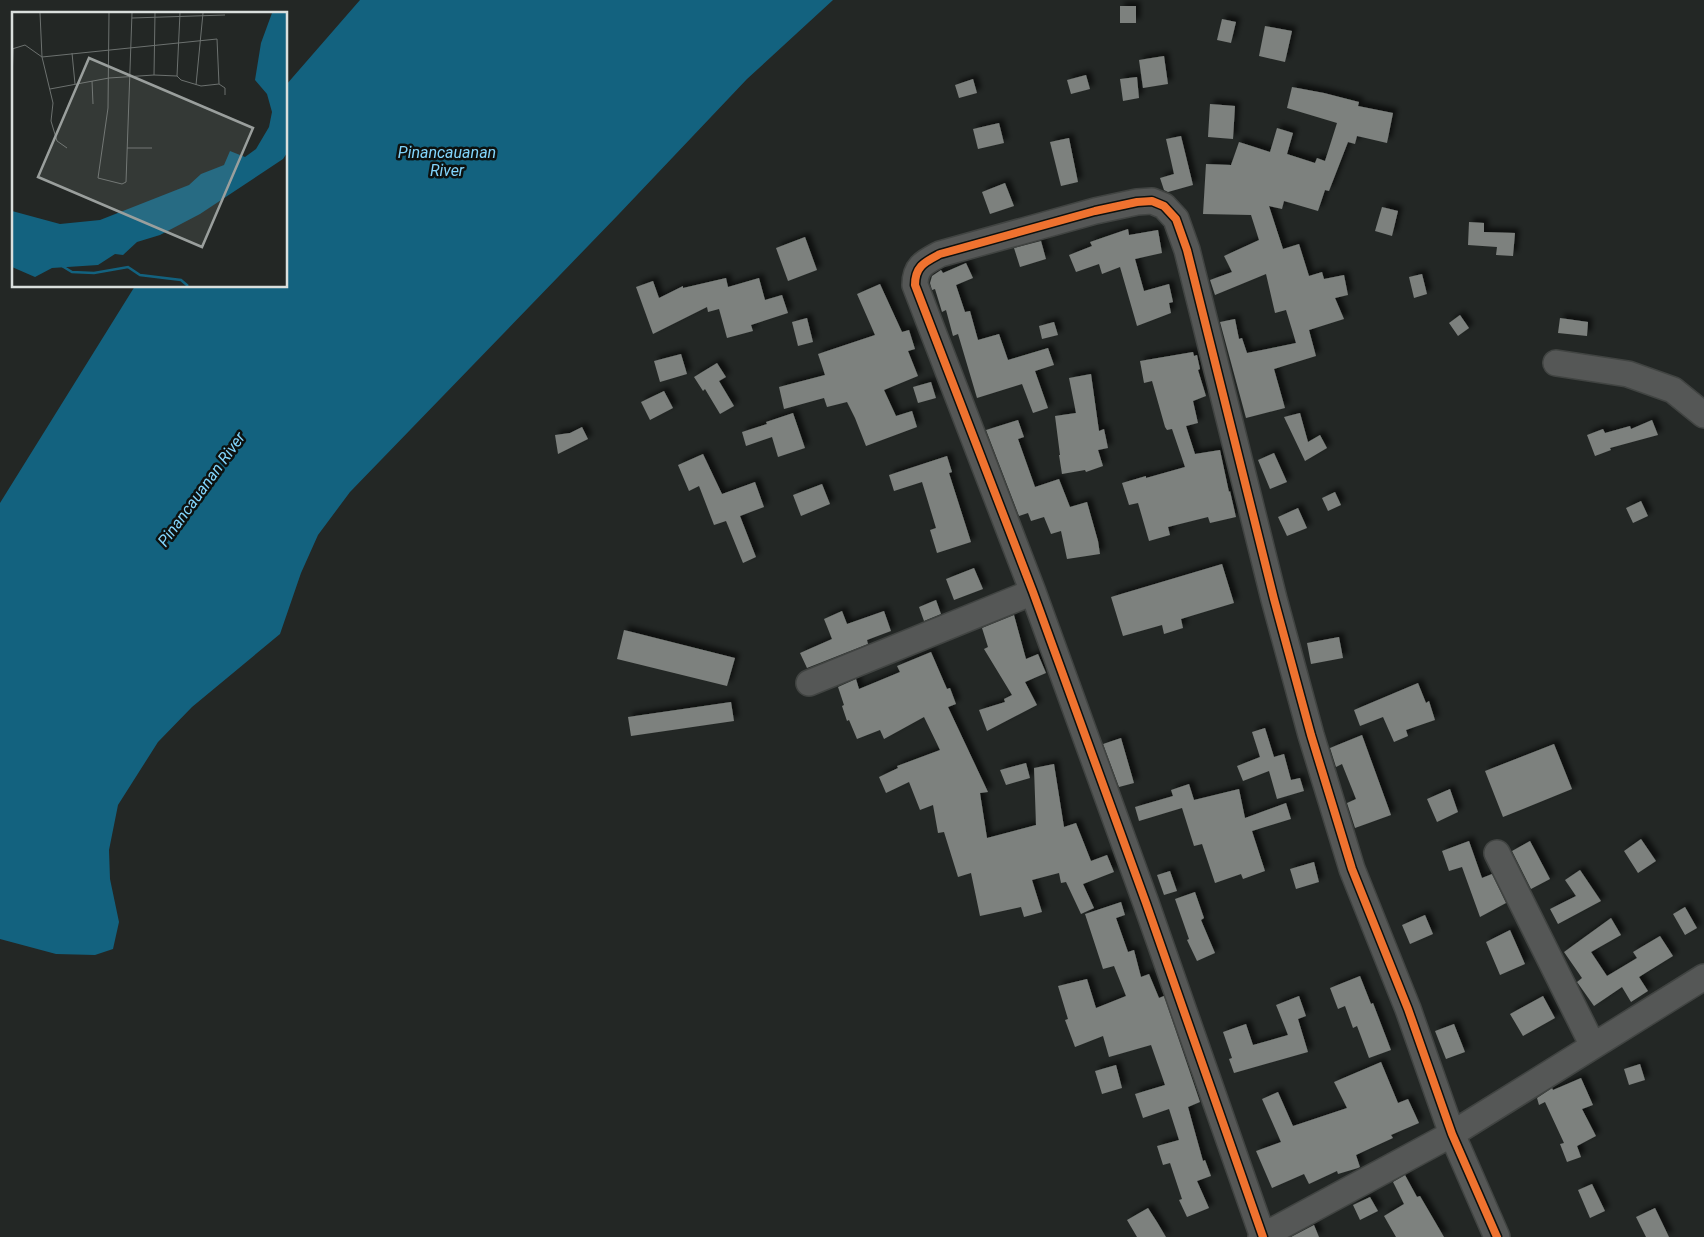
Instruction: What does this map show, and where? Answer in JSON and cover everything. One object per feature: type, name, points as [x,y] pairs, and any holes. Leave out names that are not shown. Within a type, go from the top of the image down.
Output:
[{"type":"street","points":[[1497,1237],[1452,1134],[1408,1009],[1352,869],[1311,735],[1272,590],[1186,250],[1176,219],[1164,206],[1152,201],[1137,202],[1095,211],[940,254],[924,263],[915,274],[915,285],[1033,592],[1146,903],[1262,1237],[1452,1134],[1704,977]]},
{"type":"street","points":[[1556,363],[1628,374],[1673,390],[1704,415]]},
{"type":"street","points":[[809,684],[1033,592]]},
{"type":"street","points":[[1497,853],[1594,1046]]},
{"type":"water","name":"Pinancauanan River","points":[[360,0],[833,0],[747,79],[350,492],[318,535],[301,573],[280,634],[192,707],[158,742],[118,805],[109,850],[110,879],[119,922],[113,949],[95,955],[56,954],[0,939],[0,503],[134,288],[288,288],[288,83]]},
{"type":"building","points":[[1120,6],[1136,6],[1136,23],[1120,23]]},
{"type":"building","points":[[1222,19],[1236,22],[1231,43],[1217,40]]},
{"type":"building","points":[[1265,26],[1292,31],[1285,62],[1259,56]]},
{"type":"building","points":[[1164,56],[1168,84],[1143,88],[1139,60]]},
{"type":"building","points":[[1086,75],[1090,89],[1071,94],[1067,80]]},
{"type":"building","points":[[1137,77],[1139,98],[1123,101],[1120,79]]},
{"type":"building","points":[[973,79],[977,93],[959,98],[955,85]]},
{"type":"building","points":[[1292,87],[1359,102],[1358,106],[1393,113],[1387,143],[1357,136],[1355,144],[1348,142],[1329,191],[1325,190],[1318,211],[1284,201],[1282,209],[1269,206],[1283,249],[1299,244],[1309,276],[1322,272],[1324,279],[1344,275],[1348,295],[1335,298],[1344,319],[1309,330],[1316,356],[1274,369],[1285,408],[1246,418],[1220,322],[1235,319],[1239,339],[1242,338],[1247,353],[1296,343],[1286,310],[1275,313],[1266,274],[1215,295],[1210,280],[1232,272],[1224,256],[1259,240],[1251,215],[1203,214],[1206,164],[1231,165],[1239,142],[1270,152],[1277,128],[1293,133],[1287,154],[1315,163],[1317,158],[1325,161],[1337,123],[1287,108]]},
{"type":"building","points":[[1210,104],[1235,106],[1233,139],[1208,137]]},
{"type":"building","points":[[999,123],[1004,143],[978,149],[973,129]]},
{"type":"building","points":[[1181,136],[1193,185],[1168,192],[1164,190],[1160,178],[1174,174],[1166,139]]},
{"type":"building","points":[[1069,138],[1078,182],[1061,186],[1050,142]]},
{"type":"building","points":[[1005,183],[1014,206],[990,214],[982,192]]},
{"type":"building","points":[[1382,207],[1398,211],[1392,236],[1375,231]]},
{"type":"building","points":[[1469,222],[1484,223],[1484,232],[1515,233],[1513,256],[1496,255],[1497,247],[1468,245]]},
{"type":"building","points":[[1128,229],[1129,235],[1158,230],[1162,253],[1135,259],[1144,291],[1169,284],[1173,302],[1169,303],[1171,313],[1137,326],[1120,267],[1102,274],[1099,264],[1076,272],[1069,255],[1092,246],[1090,242]]},
{"type":"building","points":[[805,237],[817,270],[788,281],[776,248]]},
{"type":"building","points":[[1041,241],[1046,259],[1020,267],[1014,248]]},
{"type":"building","points":[[966,263],[973,278],[956,285],[965,312],[970,311],[978,340],[999,334],[1008,360],[1048,348],[1054,365],[1035,371],[1048,408],[1033,413],[1022,384],[977,398],[958,334],[953,336],[946,310],[942,312],[935,289],[932,290],[930,283],[932,276],[941,270],[943,273]]},
{"type":"building","points":[[1422,274],[1427,294],[1414,298],[1409,277]]},
{"type":"building","points":[[726,278],[728,287],[759,278],[765,300],[782,295],[788,313],[751,325],[753,331],[727,338],[719,309],[708,312],[707,307],[653,334],[636,287],[653,281],[659,298],[683,286],[683,288]]},
{"type":"building","points":[[880,284],[902,332],[909,330],[915,349],[908,351],[918,376],[884,390],[896,416],[912,411],[917,427],[866,446],[847,402],[827,407],[824,398],[784,409],[779,387],[825,375],[818,354],[875,335],[857,294]]},
{"type":"building","points":[[1460,315],[1469,328],[1458,336],[1449,323]]},
{"type":"building","points":[[807,318],[813,342],[798,346],[792,322]]},
{"type":"building","points":[[1560,318],[1588,322],[1587,336],[1558,333]]},
{"type":"building","points":[[1054,322],[1058,335],[1042,339],[1039,326]]},
{"type":"building","points":[[1193,352],[1194,356],[1197,355],[1200,369],[1198,370],[1206,396],[1193,401],[1198,423],[1186,426],[1195,454],[1220,450],[1236,517],[1210,523],[1208,517],[1168,527],[1170,535],[1149,541],[1138,503],[1129,505],[1122,483],[1185,467],[1172,429],[1167,430],[1165,427],[1152,381],[1144,383],[1140,361]]},
{"type":"building","points":[[681,354],[687,374],[660,382],[654,361]]},
{"type":"building","points":[[717,363],[726,377],[719,381],[734,406],[720,414],[705,389],[703,391],[694,377]]},
{"type":"building","points":[[1091,374],[1099,431],[1104,429],[1108,448],[1098,450],[1103,466],[1086,472],[1085,470],[1062,474],[1055,416],[1076,413],[1069,378]]},
{"type":"building","points":[[931,382],[936,398],[918,403],[913,387]]},
{"type":"building","points":[[664,391],[673,408],[650,420],[641,402]]},
{"type":"building","points":[[793,413],[805,448],[778,457],[772,437],[746,446],[742,432]]},
{"type":"building","points":[[1300,413],[1308,442],[1320,435],[1327,448],[1305,461],[1284,417]]},
{"type":"building","points":[[1018,420],[1024,437],[1018,439],[1035,487],[1059,479],[1070,507],[1087,502],[1100,554],[1067,559],[1061,531],[1051,534],[1044,517],[1031,521],[1028,513],[1019,516],[986,430]]},
{"type":"building","points":[[1652,420],[1658,435],[1610,448],[1611,450],[1595,456],[1587,435],[1603,429],[1605,433],[1630,426],[1631,429]]},
{"type":"building","points":[[582,427],[588,439],[558,454],[555,435],[570,433]]},
{"type":"building","points":[[1274,453],[1287,482],[1270,489],[1258,460]]},
{"type":"building","points":[[703,454],[722,494],[755,482],[764,507],[740,516],[756,557],[743,563],[726,521],[714,525],[699,486],[689,491],[678,465]]},
{"type":"building","points":[[947,456],[952,472],[949,473],[971,542],[937,553],[930,530],[936,528],[922,482],[894,491],[889,475]]},
{"type":"building","points":[[822,484],[830,504],[801,516],[793,495]]},
{"type":"building","points":[[1335,492],[1341,505],[1328,511],[1322,498]]},
{"type":"building","points":[[1641,501],[1648,516],[1633,523],[1626,508]]},
{"type":"building","points":[[1298,508],[1307,528],[1287,536],[1278,517]]},
{"type":"building","points":[[1222,564],[1234,603],[1181,619],[1183,628],[1164,634],[1162,625],[1123,636],[1111,597]]},
{"type":"building","points":[[974,568],[983,589],[954,600],[946,579]]},
{"type":"building","points":[[936,600],[941,614],[924,621],[919,607]]},
{"type":"building","points":[[842,611],[847,624],[884,611],[891,631],[867,640],[868,644],[807,668],[800,653],[832,639],[824,619]]},
{"type":"building","points":[[1014,615],[1026,659],[1038,654],[1046,673],[1025,682],[1037,705],[987,731],[979,710],[1005,702],[1004,699],[1012,695],[984,649],[988,647],[982,628]]},
{"type":"building","points":[[624,630],[735,658],[727,686],[617,659]]},
{"type":"building","points":[[1339,637],[1343,658],[1311,664],[1307,643]]},
{"type":"building","points":[[931,652],[947,689],[950,688],[956,704],[948,707],[988,792],[980,793],[987,838],[1036,825],[1034,768],[1054,764],[1064,827],[1076,823],[1091,861],[1107,855],[1114,872],[1083,884],[1094,908],[1081,914],[1066,882],[1061,883],[1059,873],[1032,880],[1042,912],[1024,917],[1021,907],[980,916],[971,873],[958,877],[944,832],[938,833],[933,805],[920,810],[909,782],[886,793],[879,777],[898,768],[897,766],[940,750],[924,717],[884,739],[880,730],[857,739],[849,720],[847,721],[838,687],[856,679],[859,689],[900,672],[897,666]]},
{"type":"building","points":[[1418,683],[1426,703],[1429,701],[1435,720],[1406,730],[1408,736],[1394,742],[1383,717],[1360,726],[1354,710]]},
{"type":"building","points":[[731,702],[734,721],[631,736],[628,717]]},
{"type":"building","points":[[1265,728],[1274,757],[1284,754],[1291,780],[1300,778],[1304,791],[1277,799],[1269,771],[1243,781],[1237,766],[1260,757],[1252,732]]},
{"type":"building","points":[[1362,735],[1391,815],[1355,828],[1347,803],[1356,799],[1342,764],[1336,767],[1330,748]]},
{"type":"building","points":[[1121,738],[1134,783],[1119,787],[1103,744]]},
{"type":"building","points":[[1554,744],[1572,789],[1503,817],[1485,771]]},
{"type":"building","points":[[1026,763],[1030,778],[1006,785],[1000,770]]},
{"type":"building","points":[[1189,784],[1194,800],[1239,789],[1245,818],[1286,803],[1291,819],[1252,831],[1265,871],[1243,879],[1241,874],[1215,883],[1202,844],[1194,846],[1182,808],[1139,821],[1135,807],[1173,796],[1171,790]]},
{"type":"building","points":[[1450,789],[1458,812],[1437,822],[1427,799]]},
{"type":"building","points":[[1641,839],[1656,861],[1638,873],[1624,851]]},
{"type":"building","points":[[1469,841],[1482,878],[1492,874],[1506,903],[1480,917],[1462,867],[1449,871],[1442,851]]},
{"type":"building","points":[[1530,841],[1550,879],[1531,889],[1512,851]]},
{"type":"building","points":[[1314,862],[1319,882],[1296,889],[1290,869]]},
{"type":"building","points":[[1580,870],[1601,901],[1558,924],[1550,909],[1576,896],[1565,880]]},
{"type":"building","points":[[1170,871],[1177,891],[1164,895],[1157,875]]},
{"type":"building","points":[[1195,892],[1204,918],[1201,920],[1215,953],[1197,961],[1187,940],[1189,939],[1175,899]]},
{"type":"building","points":[[1121,902],[1125,915],[1116,918],[1128,952],[1134,950],[1141,977],[1149,974],[1159,998],[1164,996],[1200,1102],[1188,1107],[1203,1161],[1205,1160],[1211,1176],[1197,1181],[1209,1208],[1187,1217],[1179,1200],[1182,1199],[1170,1163],[1163,1165],[1157,1146],[1179,1140],[1169,1109],[1143,1118],[1135,1094],[1165,1085],[1151,1045],[1109,1057],[1103,1036],[1075,1047],[1065,1020],[1068,1019],[1058,986],[1087,979],[1096,1008],[1126,996],[1114,966],[1103,969],[1085,914]]},
{"type":"building","points":[[1685,907],[1697,928],[1685,935],[1673,914]]},
{"type":"building","points":[[1425,915],[1433,934],[1410,944],[1402,925]]},
{"type":"building","points":[[1611,918],[1621,935],[1591,952],[1607,976],[1637,958],[1633,952],[1660,936],[1673,956],[1639,977],[1648,991],[1631,1002],[1622,987],[1594,1006],[1577,982],[1582,978],[1564,952]]},
{"type":"building","points":[[1510,930],[1525,964],[1500,975],[1486,942]]},
{"type":"building","points":[[1360,976],[1371,1004],[1373,1003],[1391,1050],[1369,1058],[1357,1026],[1353,1028],[1345,1006],[1338,1009],[1330,988]]},
{"type":"building","points":[[1299,996],[1306,1016],[1298,1019],[1308,1052],[1234,1073],[1229,1059],[1232,1058],[1223,1032],[1246,1024],[1253,1045],[1288,1035],[1276,1005]]},
{"type":"building","points":[[1543,996],[1555,1018],[1523,1036],[1510,1014]]},
{"type":"building","points":[[1454,1024],[1465,1052],[1446,1059],[1435,1031]]},
{"type":"building","points":[[1381,1062],[1398,1103],[1408,1099],[1419,1123],[1391,1135],[1393,1138],[1356,1155],[1360,1167],[1358,1168],[1338,1174],[1337,1171],[1309,1184],[1304,1174],[1272,1188],[1256,1151],[1281,1142],[1262,1099],[1278,1092],[1293,1126],[1347,1108],[1334,1082]]},
{"type":"building","points":[[1640,1064],[1645,1080],[1629,1085],[1624,1069]]},
{"type":"building","points":[[1116,1065],[1122,1088],[1102,1094],[1095,1071]]},
{"type":"building","points":[[1581,1078],[1593,1105],[1582,1109],[1596,1136],[1577,1146],[1581,1157],[1567,1162],[1560,1144],[1564,1143],[1545,1102],[1539,1105],[1537,1098],[1552,1088],[1553,1090]]},
{"type":"building","points":[[1405,1175],[1417,1197],[1420,1196],[1444,1237],[1396,1237],[1384,1216],[1404,1204],[1393,1182]]},
{"type":"building","points":[[1592,1184],[1605,1211],[1590,1218],[1578,1190]]},
{"type":"building","points":[[1370,1197],[1378,1211],[1360,1220],[1353,1205]]},
{"type":"building","points":[[1148,1208],[1166,1237],[1137,1237],[1127,1220]]},
{"type":"building","points":[[1655,1208],[1669,1237],[1646,1237],[1636,1217]]},
{"type":"building","points":[[1314,1225],[1319,1237],[1291,1237]]},
{"type":"cycle path","points":[[1263,1237],[1146,903],[1033,592],[915,285],[917,273],[922,265],[940,254],[1095,211],[1137,202],[1152,201],[1164,206],[1176,219],[1187,250],[1274,599],[1311,735],[1352,869],[1408,1009],[1452,1134],[1497,1237]]}]
